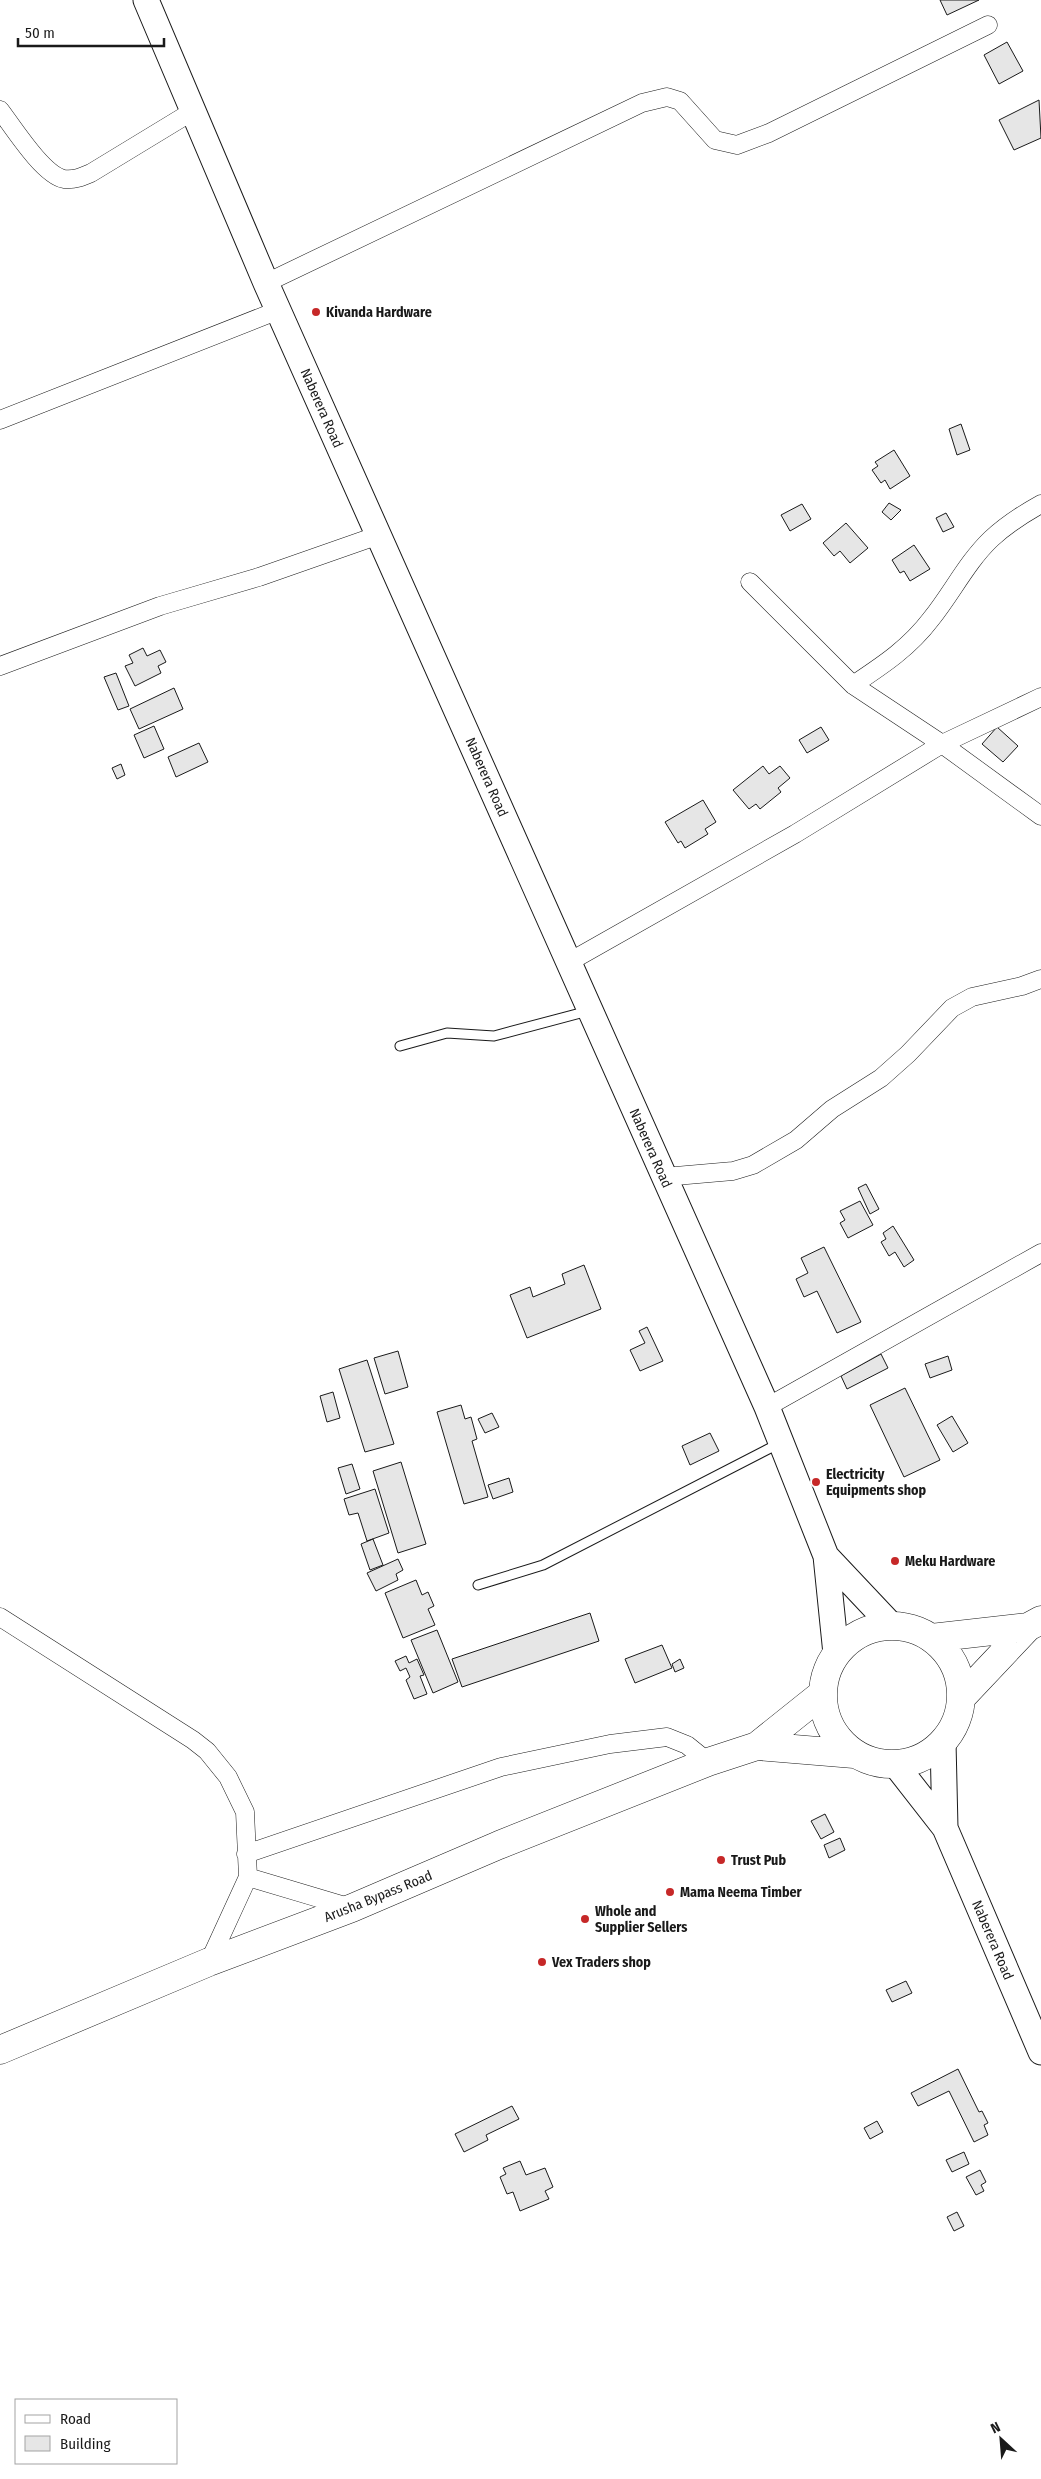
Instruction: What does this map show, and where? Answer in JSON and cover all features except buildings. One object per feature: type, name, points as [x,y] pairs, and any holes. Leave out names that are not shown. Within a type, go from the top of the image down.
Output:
[{"type":"main road","name":"Arusha Bypass Road","points":[[931,1638],[1034,1623]]},
{"type":"main road","name":"Arusha Bypass Road","points":[[961,1698],[1034,1623]]},
{"type":"main road","name":"Arusha Bypass Road","points":[[757,1746],[854,1754],[874,1762],[895,1764],[912,1761],[929,1753],[943,1742],[956,1721],[961,1698],[958,1675],[948,1654],[931,1638],[913,1629],[892,1626],[871,1630],[852,1639],[836,1654],[826,1673],[822,1694],[826,1718],[837,1738],[854,1754]]},
{"type":"main road","name":"Arusha Bypass Road","points":[[0,2050],[209,1962],[352,1908],[499,1845],[708,1762],[757,1746],[822,1694]]},
{"type":"street","name":"Naberera Road","points":[[146,0],[266,283],[767,1407],[826,1556],[836,1654]]},
{"type":"street","points":[[266,283],[642,104],[667,97],[680,101],[716,140],[737,145],[769,133],[988,25]]},
{"type":"street","points":[[0,110],[41,162],[54,174],[63,178],[78,179],[193,111]]},
{"type":"street","points":[[0,420],[278,310]]},
{"type":"street","points":[[852,685],[897,656],[931,620],[963,572],[990,540],[1014,520],[1041,504]]},
{"type":"street","points":[[0,666],[160,606],[260,578],[378,535]]},
{"type":"street","points":[[750,582],[852,685],[942,744],[1041,816]]},
{"type":"street","points":[[569,962],[795,834],[942,744],[1041,697]]},
{"type":"street","points":[[664,1177],[733,1171],[753,1165],[796,1140],[832,1109],[881,1078],[908,1054],[952,1008],[972,997],[1022,986],[1041,979]]},
{"type":"street","points":[[767,1407],[1041,1253]]},
{"type":"street","name":"Naberera Road","points":[[826,1556],[892,1626]]},
{"type":"street","points":[[0,1617],[193,1740],[207,1751],[228,1777],[245,1812],[248,1877],[209,1962]]},
{"type":"street","points":[[246,1854],[501,1766],[610,1744],[667,1737],[687,1746],[708,1762]]},
{"type":"street","name":"Naberera Road","points":[[943,1742],[945,1828]]},
{"type":"street","name":"Naberera Road","points":[[895,1764],[945,1828],[1041,2052]]},
{"type":"street","points":[[248,1877],[352,1908]]},
{"type":"lane","points":[[400,1046],[447,1033],[494,1036],[590,1010]]},
{"type":"lane","points":[[478,1585],[543,1565],[781,1442]]},
{"type":"place","name":"Kivanda Hardware","points":[[316,312]]},
{"type":"place","name":"Electricity Equipments shop","points":[[816,1482]]},
{"type":"place","name":"Meku Hardware","points":[[895,1561]]},
{"type":"place","name":"Trust Pub","points":[[721,1860]]},
{"type":"place","name":"Mama Neema Timber","points":[[670,1892]]},
{"type":"place","name":"Whole and Supplier Sellers","points":[[585,1919]]},
{"type":"place","name":"Vex Traders shop","points":[[542,1962]]}]
